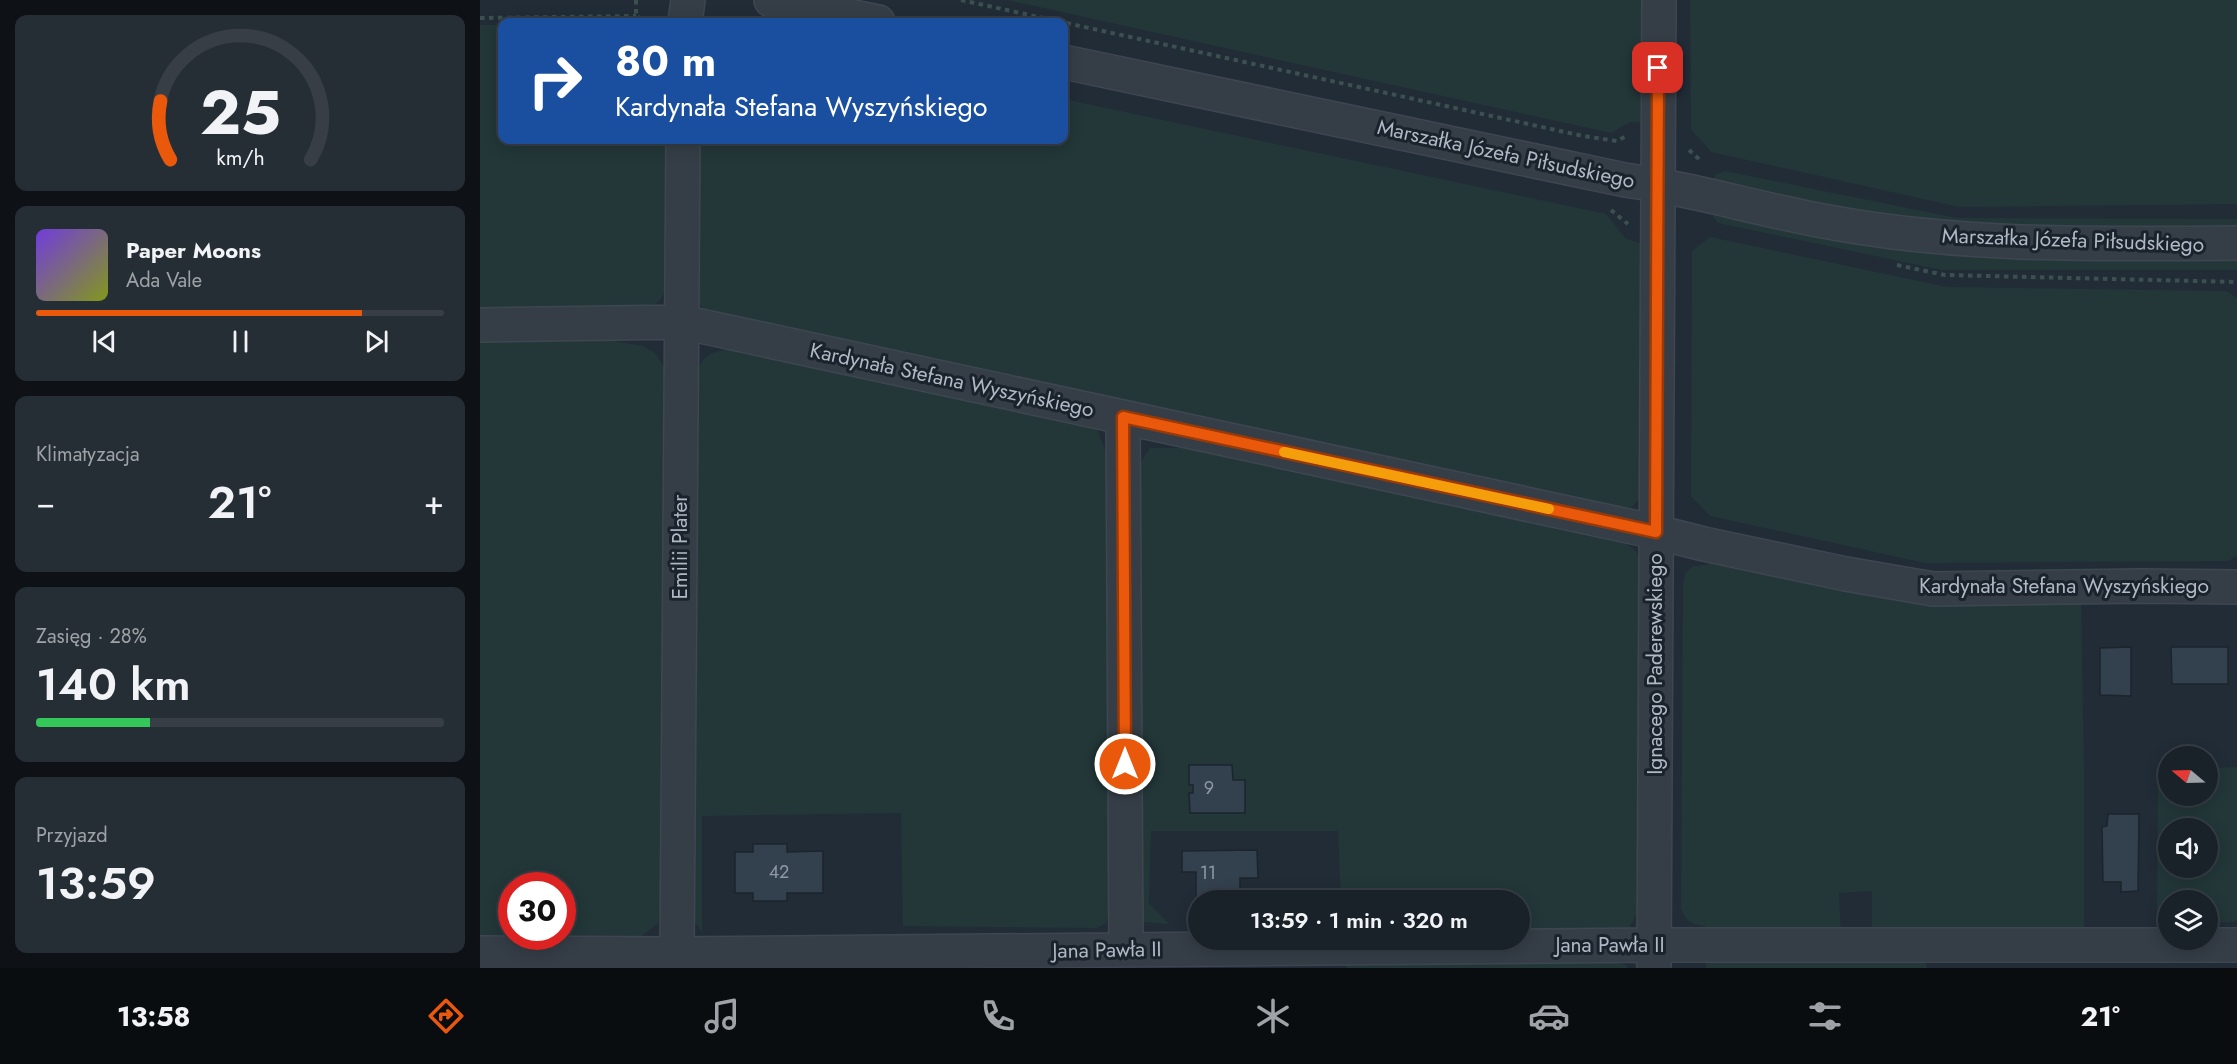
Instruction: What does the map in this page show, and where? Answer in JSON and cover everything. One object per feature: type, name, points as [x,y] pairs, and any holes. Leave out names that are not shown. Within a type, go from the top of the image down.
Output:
[{"type":"street","points":[[686,18],[688,0]]},
{"type":"street","points":[[771,0],[859,18]]},
{"type":"street","name":"Ignacego Paderewskiego","points":[[1654,956],[1656,532],[1684,180],[1658,137],[1659,0]]},
{"type":"street","name":"Marszałka Józefa Piłsudskiego","points":[[1068,63],[1614,177],[1684,180],[1834,224],[1970,240],[2237,243]]},
{"type":"street","name":"Emilii Plater","points":[[677,954],[684,144]]},
{"type":"street","name":"Kardynała Stefana Wyszyńskiego","points":[[480,325],[682,322],[1825,570],[1933,589],[2237,586]]},
{"type":"street","points":[[1123,417],[1126,950]]},
{"type":"street","name":"Jana Pawła II","points":[[480,953],[677,954],[1126,950],[1654,956],[2237,945]]},
{"type":"path","points":[[636,0],[636,16]]},
{"type":"path","points":[[961,0],[1043,18]]},
{"type":"path","points":[[480,18],[636,16],[640,18]]},
{"type":"path","points":[[1068,23],[1583,136],[1617,141],[1631,133],[1658,137],[1686,147],[1684,180]]},
{"type":"green space","points":[[1007,0],[1643,0],[1645,123],[1630,122],[1611,133]]},
{"type":"green space","points":[[1690,0],[2237,0],[2237,204],[1959,207],[1711,152],[1691,129]]},
{"type":"green space","points":[[480,25],[498,25],[498,144],[667,144],[667,282],[660,300],[643,311],[480,311]]},
{"type":"green space","points":[[1068,100],[1606,214],[1626,239],[1641,243],[1643,494],[1632,507],[1609,513],[710,320],[696,299],[696,144],[1068,144]]},
{"type":"green space","points":[[1725,171],[1957,218],[2237,219],[2237,226],[1963,226],[1891,222],[1711,187],[1715,175]]},
{"type":"green space","points":[[1712,215],[1893,247],[2237,254],[2237,270],[1942,270],[1718,223]]},
{"type":"green space","points":[[1710,237],[1947,287],[2226,291],[2237,298],[2237,555],[2229,561],[1925,563],[1710,516],[1691,496],[1692,251]]},
{"type":"green space","points":[[591,337],[643,346],[655,353],[666,369],[660,786],[663,913],[657,924],[636,940],[576,939],[576,872],[498,872],[498,937],[480,937],[480,338]]},
{"type":"green space","points":[[726,349],[1097,429],[1106,453],[1113,903],[1106,923],[1097,928],[903,926],[901,813],[702,816],[702,932],[689,914],[693,384],[703,360]]},
{"type":"green space","points":[[1150,448],[1196,448],[1620,539],[1637,552],[1644,578],[1642,906],[1628,929],[1530,934],[1530,890],[1341,890],[1338,831],[1151,831],[1149,904],[1169,924],[1144,922],[1137,908],[1136,469]]},
{"type":"green space","points":[[1709,558],[2081,601],[2084,934],[1872,933],[1872,891],[1839,893],[1841,935],[1707,933],[1705,926],[1687,919],[1681,908],[1683,584],[1685,574],[1693,566],[1707,565]]},
{"type":"green space","points":[[2237,767],[2237,920],[2218,923],[2218,890],[2158,890],[2157,923],[2158,769],[2158,806],[2218,806],[2218,768]]},
{"type":"green space","points":[[1925,959],[1927,968],[1706,968],[1706,961]]},
{"type":"green space","points":[[1608,960],[1626,965],[1628,968],[1348,968],[1345,965]]},
{"type":"building","points":[[2131,647],[2131,696],[2100,695],[2100,648]]},
{"type":"building","points":[[2171,647],[2228,647],[2228,684],[2172,684]]},
{"type":"building","points":[[1189,765],[1232,765],[1233,780],[1245,780],[1245,813],[1190,813],[1189,793],[1193,793],[1193,785],[1189,785]]},
{"type":"building","points":[[2108,814],[2139,814],[2138,891],[2121,892],[2121,882],[2103,882],[2102,827],[2107,826]]},
{"type":"building","points":[[753,844],[787,844],[787,852],[823,851],[823,893],[787,893],[787,901],[753,901],[753,893],[735,893],[735,852],[753,852]]},
{"type":"building","points":[[1257,850],[1258,878],[1240,878],[1240,890],[1196,890],[1196,872],[1182,872],[1182,851]]},
{"type":"slow traffic","points":[[1284,452],[1549,509]]},
{"type":"route","points":[[1125,764],[1123,417],[1656,532],[1658,68]]}]
